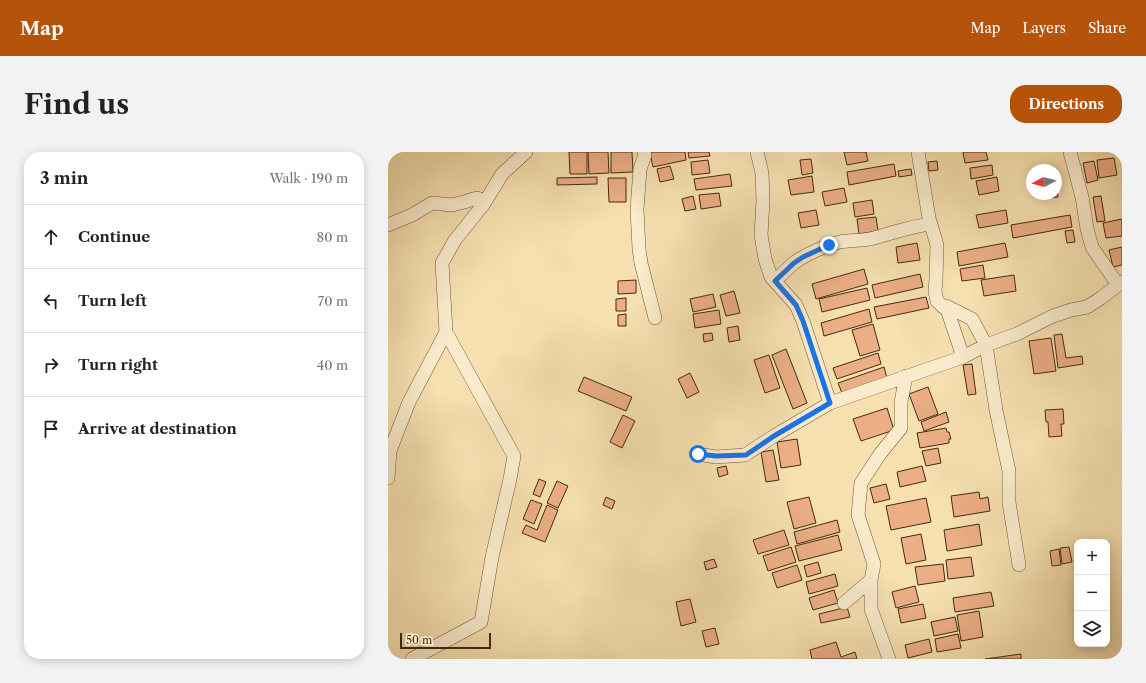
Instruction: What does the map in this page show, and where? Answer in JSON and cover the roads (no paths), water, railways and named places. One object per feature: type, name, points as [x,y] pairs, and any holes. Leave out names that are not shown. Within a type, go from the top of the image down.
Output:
[{"type":"street","points":[[412,659],[481,622],[492,557],[514,456],[446,332],[442,262],[455,240],[485,201],[502,174],[526,152]]},
{"type":"street","points":[[644,152],[645,155],[640,169],[637,209],[639,249],[641,263],[655,318]]},
{"type":"street","points":[[757,152],[762,173],[763,201],[761,235],[771,277],[796,305],[803,321],[830,403]]},
{"type":"street","points":[[918,152],[931,224],[937,245],[935,291],[937,301],[943,307],[946,306],[972,319],[986,345],[996,410],[1009,471],[1009,502],[1019,565]]},
{"type":"street","points":[[698,454],[716,456],[746,455],[774,436],[830,403],[963,357],[986,345],[1017,334],[1053,316],[1087,307],[1120,283],[1092,247],[1087,229],[1082,197],[1070,152]]},
{"type":"street","points":[[388,225],[412,215],[432,203],[452,205],[477,198],[485,201]]},
{"type":"street","points":[[775,281],[794,263],[803,257],[829,245],[853,240],[868,240],[917,225],[931,224]]},
{"type":"street","points":[[946,306],[963,357]]},
{"type":"street","points":[[388,478],[390,451],[409,402],[446,332]]},
{"type":"street","points":[[889,659],[871,609],[871,580],[874,564],[858,514],[860,483],[880,454],[901,428],[901,402],[906,376]]},
{"type":"street","points":[[844,603],[871,580]]}]
